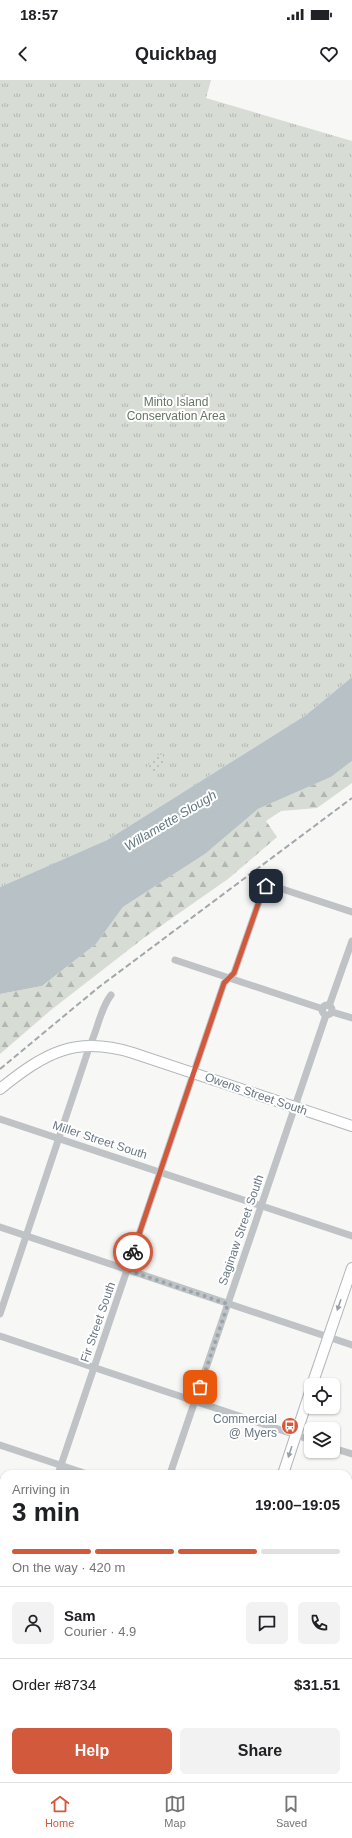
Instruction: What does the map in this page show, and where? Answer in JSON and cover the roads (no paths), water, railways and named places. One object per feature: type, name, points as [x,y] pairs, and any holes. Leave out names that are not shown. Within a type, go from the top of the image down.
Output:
[{"type":"main road","name":"Owens Street South","points":[[0,1088],[32,1065],[54,1053],[68,1048],[90,1045],[116,1048],[352,1126]]},
{"type":"main road","points":[[314,1378],[352,1268]]},
{"type":"main road","points":[[283,1470],[304,1410]]},
{"type":"street","name":"Fir Street South","points":[[59,1470],[224,983],[234,973],[263,890],[266,886],[273,886],[352,912]]},
{"type":"street","name":"Saginaw Street South","points":[[171,1470],[327,1010],[352,941]]},
{"type":"street","points":[[176,960],[352,1018]]},
{"type":"street","points":[[0,1314],[90,1045],[106,1002],[111,995]]},
{"type":"street","name":"Miller Street South","points":[[0,1118],[352,1236]]},
{"type":"street","points":[[0,1227],[352,1345]]},
{"type":"street","points":[[0,1336],[304,1438]]},
{"type":"street","points":[[0,1445],[75,1470]]},
{"type":"street","points":[[340,1450],[352,1454]]},
{"type":"water","name":"Willamette Slough","points":[[352,677],[352,761],[331,777],[258,809],[205,854],[123,907],[96,944],[42,986],[0,994],[0,887],[107,840],[306,715]]},
{"type":"railway","points":[[0,1069],[99,987],[352,798]]},
{"type":"place","name":"Commercial @ Myers","points":[[290,1426]]},
{"type":"park label","name":"Minto Island Conservation Area","points":[[176,409]]}]
